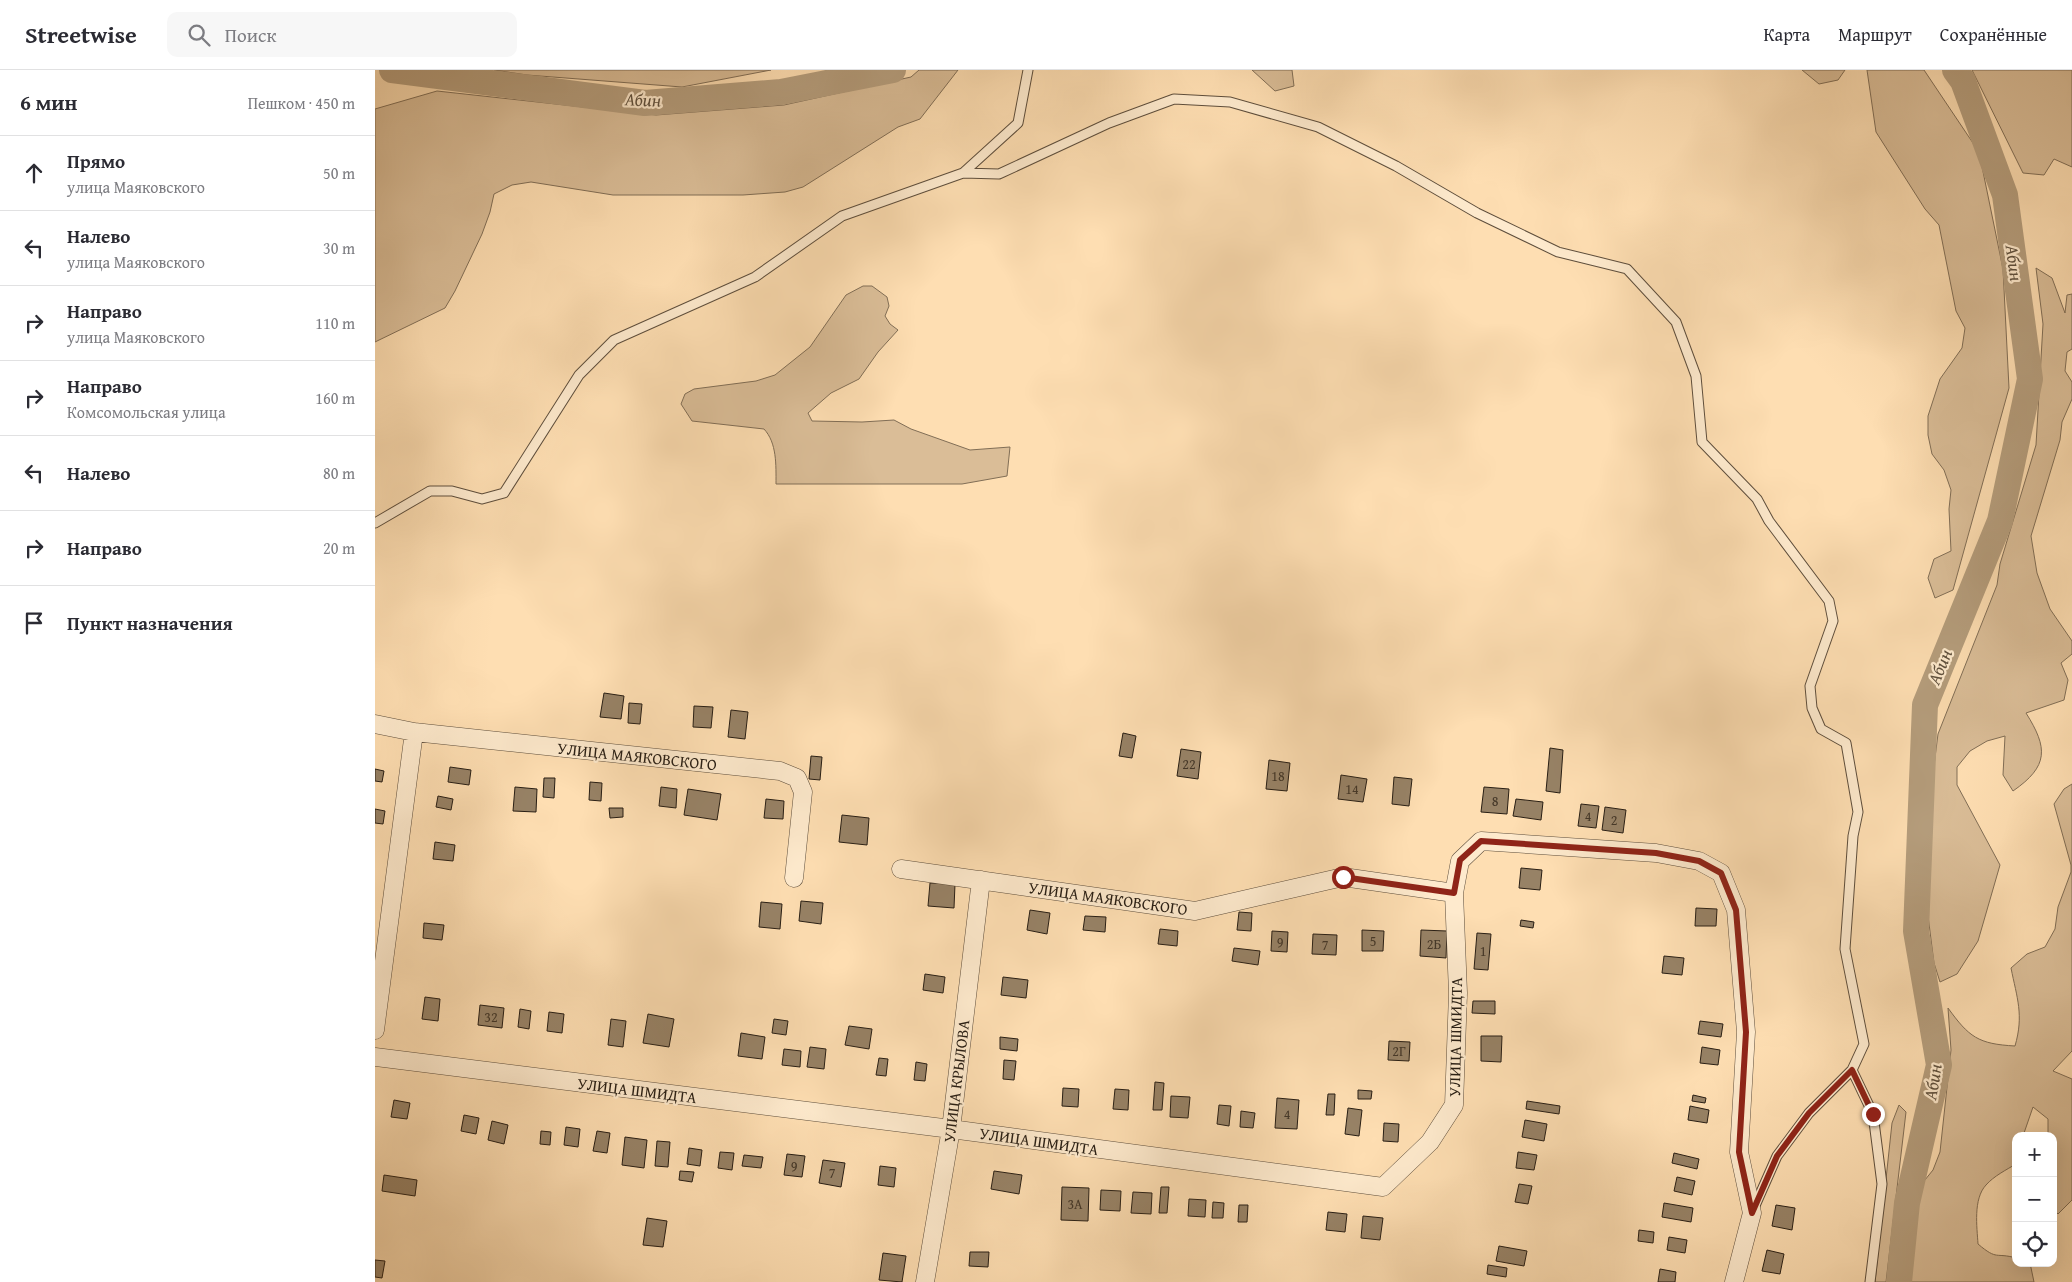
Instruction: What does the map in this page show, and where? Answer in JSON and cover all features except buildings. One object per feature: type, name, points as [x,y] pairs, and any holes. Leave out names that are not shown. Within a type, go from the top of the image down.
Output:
[{"type":"street","name":"УЛИЦА МАЯКОВСКОГО","points":[[375,724],[414,732],[780,771],[797,778],[803,792],[794,878]]},
{"type":"street","points":[[375,1030],[414,732]]},
{"type":"street","points":[[1454,893],[1460,860],[1481,841],[1656,853],[1699,861],[1721,873],[1736,910],[1737,919],[1746,1032],[1739,1152],[1752,1213],[1734,1282]]},
{"type":"street","name":"УЛИЦА МАЯКОВСКОГО","points":[[901,869],[1195,911],[1343,877],[1454,893]]},
{"type":"street","name":"УЛИЦА КРЫЛОВА","points":[[925,1282],[951,1130],[981,880]]},
{"type":"street","name":"УЛИЦА ШМИДТА","points":[[375,1057],[1383,1187],[1430,1142],[1454,1105],[1458,993],[1454,893]]},
{"type":"lane","points":[[963,173],[1018,123],[1028,70]]},
{"type":"lane","points":[[375,523],[430,491],[452,491],[482,499],[504,493],[579,375],[614,340],[755,277],[842,216],[963,173],[999,174],[1109,124],[1174,99],[1231,102],[1319,127],[1395,166],[1477,213],[1558,252],[1627,269],[1675,322],[1696,376],[1702,442],[1757,499],[1769,521],[1829,601],[1833,621],[1810,686],[1812,708],[1821,729],[1846,744],[1858,812],[1853,836],[1845,949],[1864,1044],[1852,1070],[1809,1113],[1777,1156],[1752,1213]]},
{"type":"lane","points":[[1852,1070],[1873,1114],[1882,1184],[1870,1282]]},
{"type":"shaded area","points":[[494,70],[771,70],[682,87],[527,75]]},
{"type":"shaded area","points":[[919,70],[958,70],[920,119],[898,127],[803,187],[785,192],[743,195],[613,195],[531,182],[512,185],[494,194],[482,234],[445,308],[375,342],[375,109],[437,91],[656,115],[784,105],[911,77]]},
{"type":"shaded area","points":[[1252,70],[1292,70],[1294,86],[1275,91]]},
{"type":"shaded area","points":[[1802,70],[1845,70],[1838,80],[1819,84]]},
{"type":"shaded area","points":[[1867,70],[1924,70],[1979,152],[2003,269],[2009,388],[1953,590],[1935,598],[1928,578],[1934,559],[1951,551],[1949,509],[1951,490],[1944,470],[1932,454],[1928,435],[1928,416],[1940,379],[1962,348],[1965,328],[1956,311],[1939,225],[1925,209],[1876,132]]},
{"type":"shaded area","points":[[1972,70],[2072,70],[2072,167],[2054,159],[2044,175],[2023,173]]},
{"type":"shaded area","points":[[2036,268],[2052,278],[2065,313],[2067,295],[2072,294],[2072,349],[2067,352],[2065,371],[2072,382],[2072,399],[2062,422],[2060,440],[2031,536],[2037,573],[2050,609],[2072,641],[2072,654],[2061,663],[2068,680],[2064,700],[2026,713],[2038,736],[2041,756],[2039,765],[2025,782],[2013,791],[2003,775],[2005,736],[1987,741],[1970,751],[1957,767],[1957,785],[2000,865],[1978,941],[1957,974],[1940,982],[1934,963],[1926,900],[1930,797],[1938,734],[1997,585],[2000,564],[2036,445],[2043,324]]},
{"type":"shaded area","points":[[863,286],[872,286],[887,297],[889,306],[885,316],[890,324],[898,330],[878,352],[859,379],[831,393],[808,413],[812,421],[862,422],[894,420],[911,429],[970,450],[1010,447],[1007,476],[962,484],[776,484],[774,448],[764,429],[692,421],[681,404],[685,394],[694,389],[756,381],[775,375],[810,347],[846,295]]},
{"type":"shaded area","points":[[2072,784],[2072,1051],[2053,1071],[2072,1079],[2072,1200],[2057,1213],[2057,1132],[2048,1132],[2048,1119],[2033,1107],[2024,1132],[2012,1132],[2012,1166],[2000,1173],[1982,1191],[1977,1205],[1977,1222],[1978,1244],[1993,1254],[2012,1257],[2012,1267],[2031,1267],[2034,1282],[1908,1282],[1920,1186],[1933,1170],[1940,1152],[1951,1050],[1948,1008],[1962,1026],[1975,1037],[1983,1041],[2015,1046],[2018,1035],[2019,1016],[2011,968],[2027,954],[2045,947],[2055,929],[2058,907],[2071,872],[2071,865],[2054,804],[2064,789]]},
{"type":"shaded area","points":[[1899,1105],[1906,1112],[1886,1282],[1875,1282],[1892,1123]]},
{"type":"waterway","name":"Абин","points":[[392,70],[645,103],[781,92],[893,70]]},
{"type":"waterway","name":"Абин","points":[[1899,1282],[1907,1203],[1939,1065],[1916,931],[1925,705],[2000,521],[2030,379],[2005,195],[1963,81],[1955,70]]},
{"type":"route","points":[[1343,877],[1454,893],[1460,860],[1481,841],[1656,853],[1699,861],[1721,873],[1736,910],[1746,1032],[1739,1152],[1752,1213],[1777,1156],[1809,1113],[1852,1070],[1873,1114]]}]
